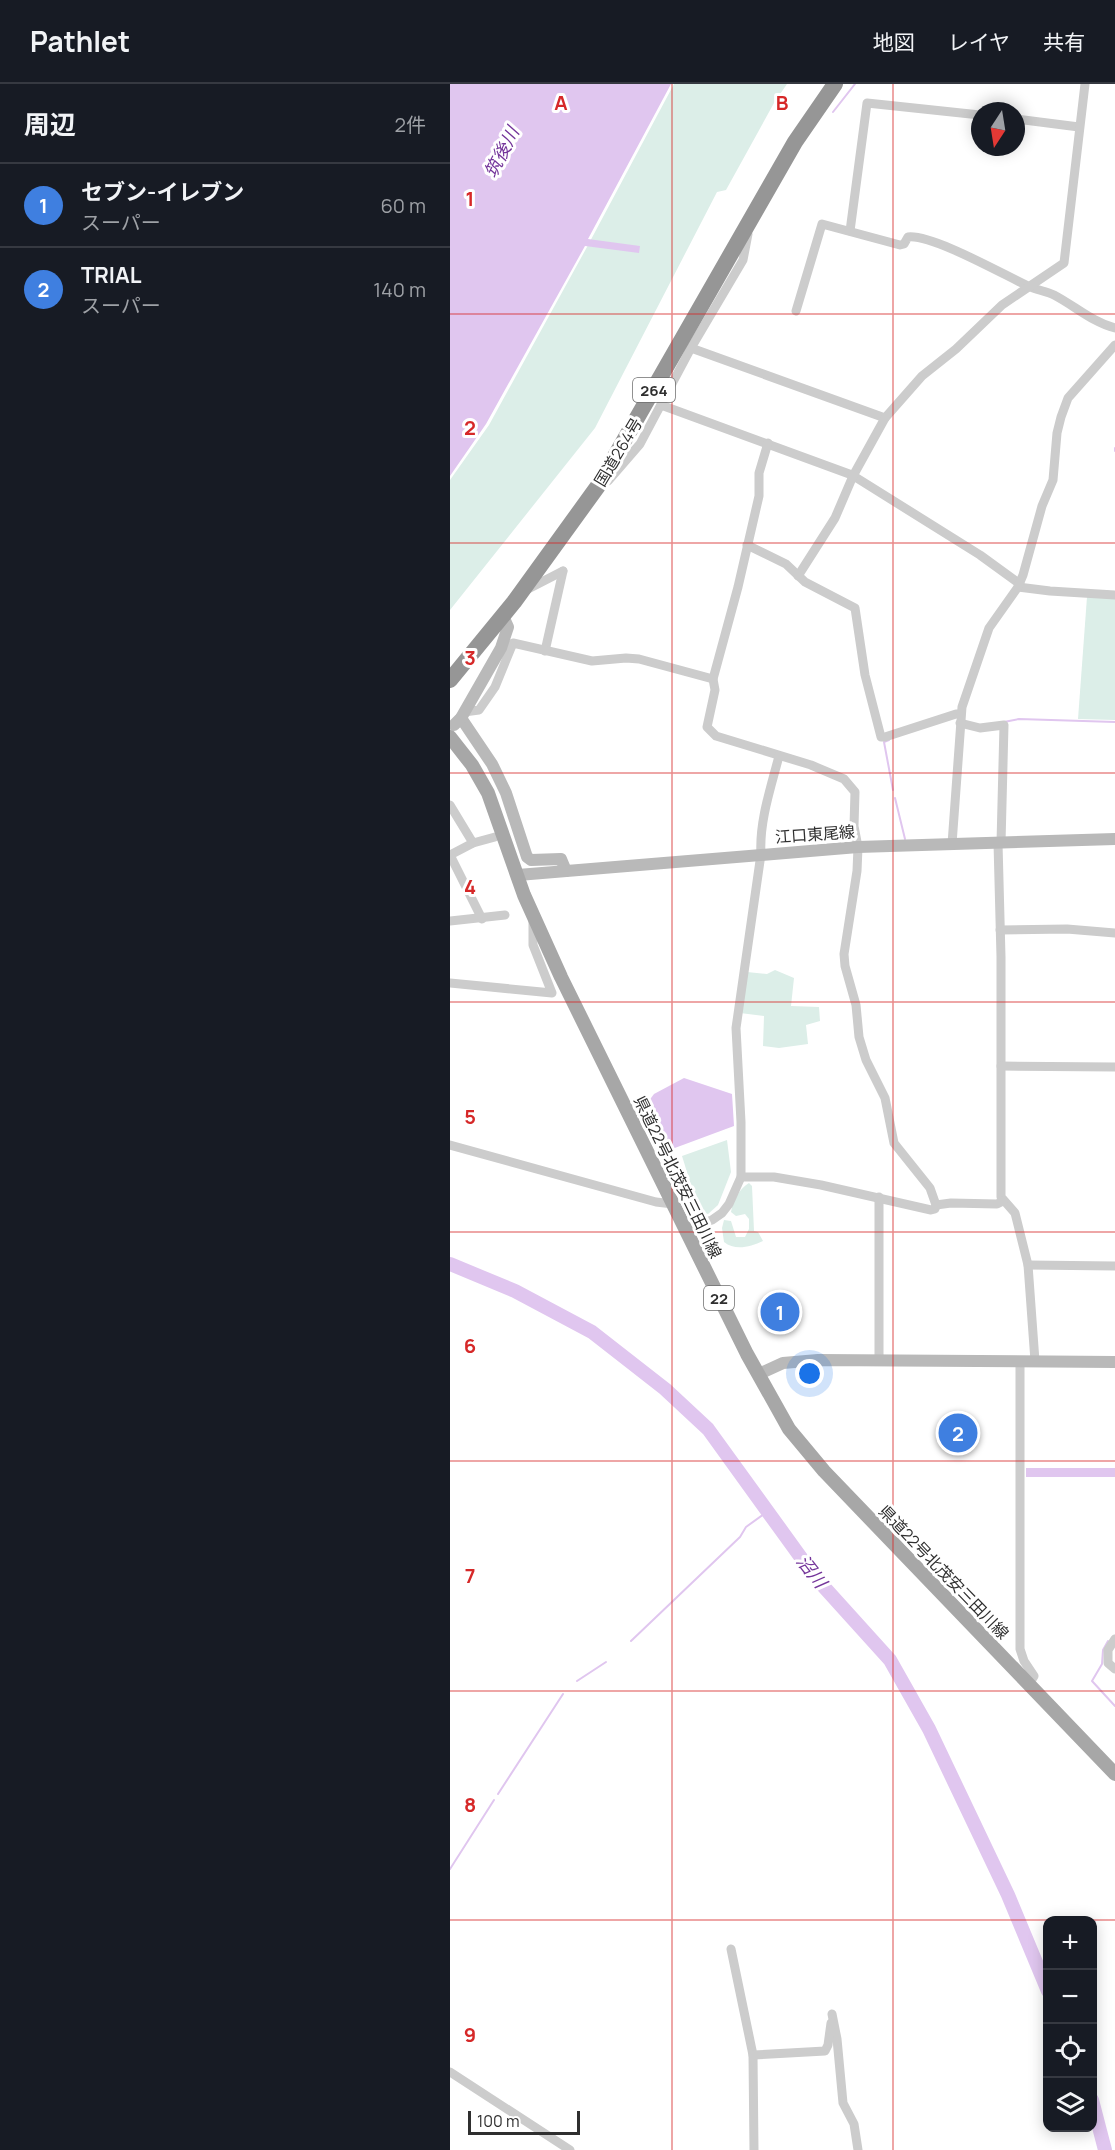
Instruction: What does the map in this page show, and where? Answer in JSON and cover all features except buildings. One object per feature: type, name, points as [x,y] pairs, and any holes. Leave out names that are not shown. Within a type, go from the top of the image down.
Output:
[{"type":"highway","name":"国道264号","points":[[450,680],[503,616],[598,486],[795,142],[834,84]]},
{"type":"main road","name":"県道22号北茂安三田川線","points":[[457,723],[472,765],[488,793],[533,916],[561,977],[747,1354],[789,1429],[824,1471],[1115,1774]]},
{"type":"street","points":[[798,576],[835,518],[853,476],[885,418],[922,376],[956,349],[1002,305],[1064,262],[1085,84]]},
{"type":"street","points":[[850,231],[867,103],[971,114]]},
{"type":"street","points":[[1025,120],[1079,127]]},
{"type":"street","points":[[598,486],[608,481],[640,444],[691,348],[743,260],[750,221]]},
{"type":"street","points":[[796,311],[822,224],[900,245],[904,244],[908,237],[954,250],[1053,295],[1100,324],[1115,328]]},
{"type":"street","points":[[952,844],[960,719],[986,634],[1019,585],[1042,507],[1053,480],[1061,417],[1068,398],[1115,345]]},
{"type":"street","points":[[691,348],[885,418]]},
{"type":"street","points":[[661,405],[853,476],[980,555],[1019,585],[1050,591],[1115,595]]},
{"type":"street","points":[[768,443],[759,473],[759,496],[738,587],[713,679],[715,690],[707,722],[710,731],[716,736],[844,778],[855,792],[854,826],[858,847],[857,872],[844,954],[845,966],[856,1005],[859,1037],[866,1060],[889,1109],[894,1143],[930,1188],[936,1205]]},
{"type":"street","points":[[747,545],[786,564],[798,576],[855,608],[865,675],[881,737],[960,719],[980,728],[1004,725],[1000,843],[1001,1197],[1015,1213],[1028,1265],[1035,1361]]},
{"type":"street","points":[[520,593],[563,571],[545,651]]},
{"type":"street","points":[[457,723],[501,648],[508,627],[503,616]]},
{"type":"street","points":[[457,723],[479,710],[495,687],[513,643],[592,661],[639,659],[713,679]]},
{"type":"street","points":[[457,723],[492,764],[506,793],[515,831],[529,859],[561,860],[566,871]]},
{"type":"street","points":[[685,1229],[712,1220],[722,1214],[741,1176],[741,1122],[736,1028],[760,844],[779,756]]},
{"type":"street","points":[[450,805],[472,843]]},
{"type":"street","points":[[482,919],[450,855],[472,843],[495,837]]},
{"type":"street","name":"江口東尾線","points":[[518,875],[858,847],[1115,839]]},
{"type":"street","points":[[450,921],[505,915]]},
{"type":"street","points":[[450,983],[552,993],[533,945],[533,916]]},
{"type":"street","points":[[1000,930],[1067,929],[1115,933]]},
{"type":"street","points":[[1001,1066],[1115,1067]]},
{"type":"street","points":[[450,1144],[656,1202],[673,1204]]},
{"type":"street","points":[[741,1176],[784,1178],[931,1209],[935,1209],[936,1205],[951,1203],[998,1204],[1003,1201]]},
{"type":"street","points":[[879,1197],[879,1360]]},
{"type":"street","points":[[1028,1265],[1115,1266]]},
{"type":"street","points":[[759,1374],[783,1363],[818,1360],[1115,1362]]},
{"type":"street","points":[[1020,1361],[1020,1649],[1024,1661],[1034,1676],[1029,1684]]},
{"type":"street","points":[[1115,1639],[1108,1650],[1108,1663],[1115,1669]]},
{"type":"street","points":[[731,1950],[753,2055],[754,2150]]},
{"type":"street","points":[[753,2055],[825,2051],[828,2045],[832,2014],[837,2039],[843,2103],[854,2124],[858,2150]]},
{"type":"street","points":[[450,2072],[570,2150]]},
{"type":"shaded area","points":[[674,84],[787,84],[726,190],[717,192],[595,428],[450,610],[450,480],[489,425]]},
{"type":"shaded area","points":[[1087,597],[1115,598],[1115,720],[1078,719]]},
{"type":"shaded area","points":[[775,970],[794,978],[791,1006],[819,1007],[820,1021],[806,1025],[808,1044],[779,1048],[763,1046],[764,1016],[740,1013],[747,972],[767,974]]},
{"type":"shaded area","points":[[727,1140],[731,1172],[718,1205],[708,1214],[699,1211],[682,1156]]},
{"type":"shaded area","points":[[749,1183],[752,1186],[754,1231],[758,1232],[763,1241],[748,1246],[728,1245],[724,1242],[722,1228],[724,1220],[731,1221],[736,1237],[745,1237],[749,1229],[749,1219],[745,1214],[736,1216],[731,1212],[737,1195]]},
{"type":"water","name":"筑後川","points":[[450,84],[671,84],[588,239],[640,246],[639,253],[585,246],[486,424],[450,476]]},
{"type":"water","points":[[684,1078],[732,1094],[734,1126],[664,1152],[642,1110],[654,1094]]},
{"type":"water","points":[[1026,1468],[1115,1468],[1115,1477],[1026,1477]]},
{"type":"waterway","points":[[833,112],[855,84]]},
{"type":"waterway","points":[[1004,722],[1019,719],[1115,722]]},
{"type":"waterway","points":[[889,740],[884,742],[893,790]]},
{"type":"waterway","points":[[895,798],[905,839]]},
{"type":"waterway","name":"沼川","points":[[450,1264],[515,1291],[592,1332],[665,1389],[708,1429],[815,1577],[890,1660],[929,1729],[1008,1895],[1043,1979]]},
{"type":"waterway","points":[[631,1641],[740,1537],[746,1527],[768,1511]]},
{"type":"waterway","points":[[1108,1641],[1103,1650],[1102,1664],[1092,1681],[1115,1706]]},
{"type":"waterway","points":[[577,1681],[606,1662]]},
{"type":"waterway","points":[[498,1794],[563,1694]]},
{"type":"waterway","points":[[450,1869],[494,1800]]},
{"type":"waterway","name":"沼川","points":[[1097,2119],[1105,2150]]},
{"type":"place","name":"セブン-イレブン","points":[[780,1312]]},
{"type":"place","name":"TRIAL","points":[[958,1433]]}]
